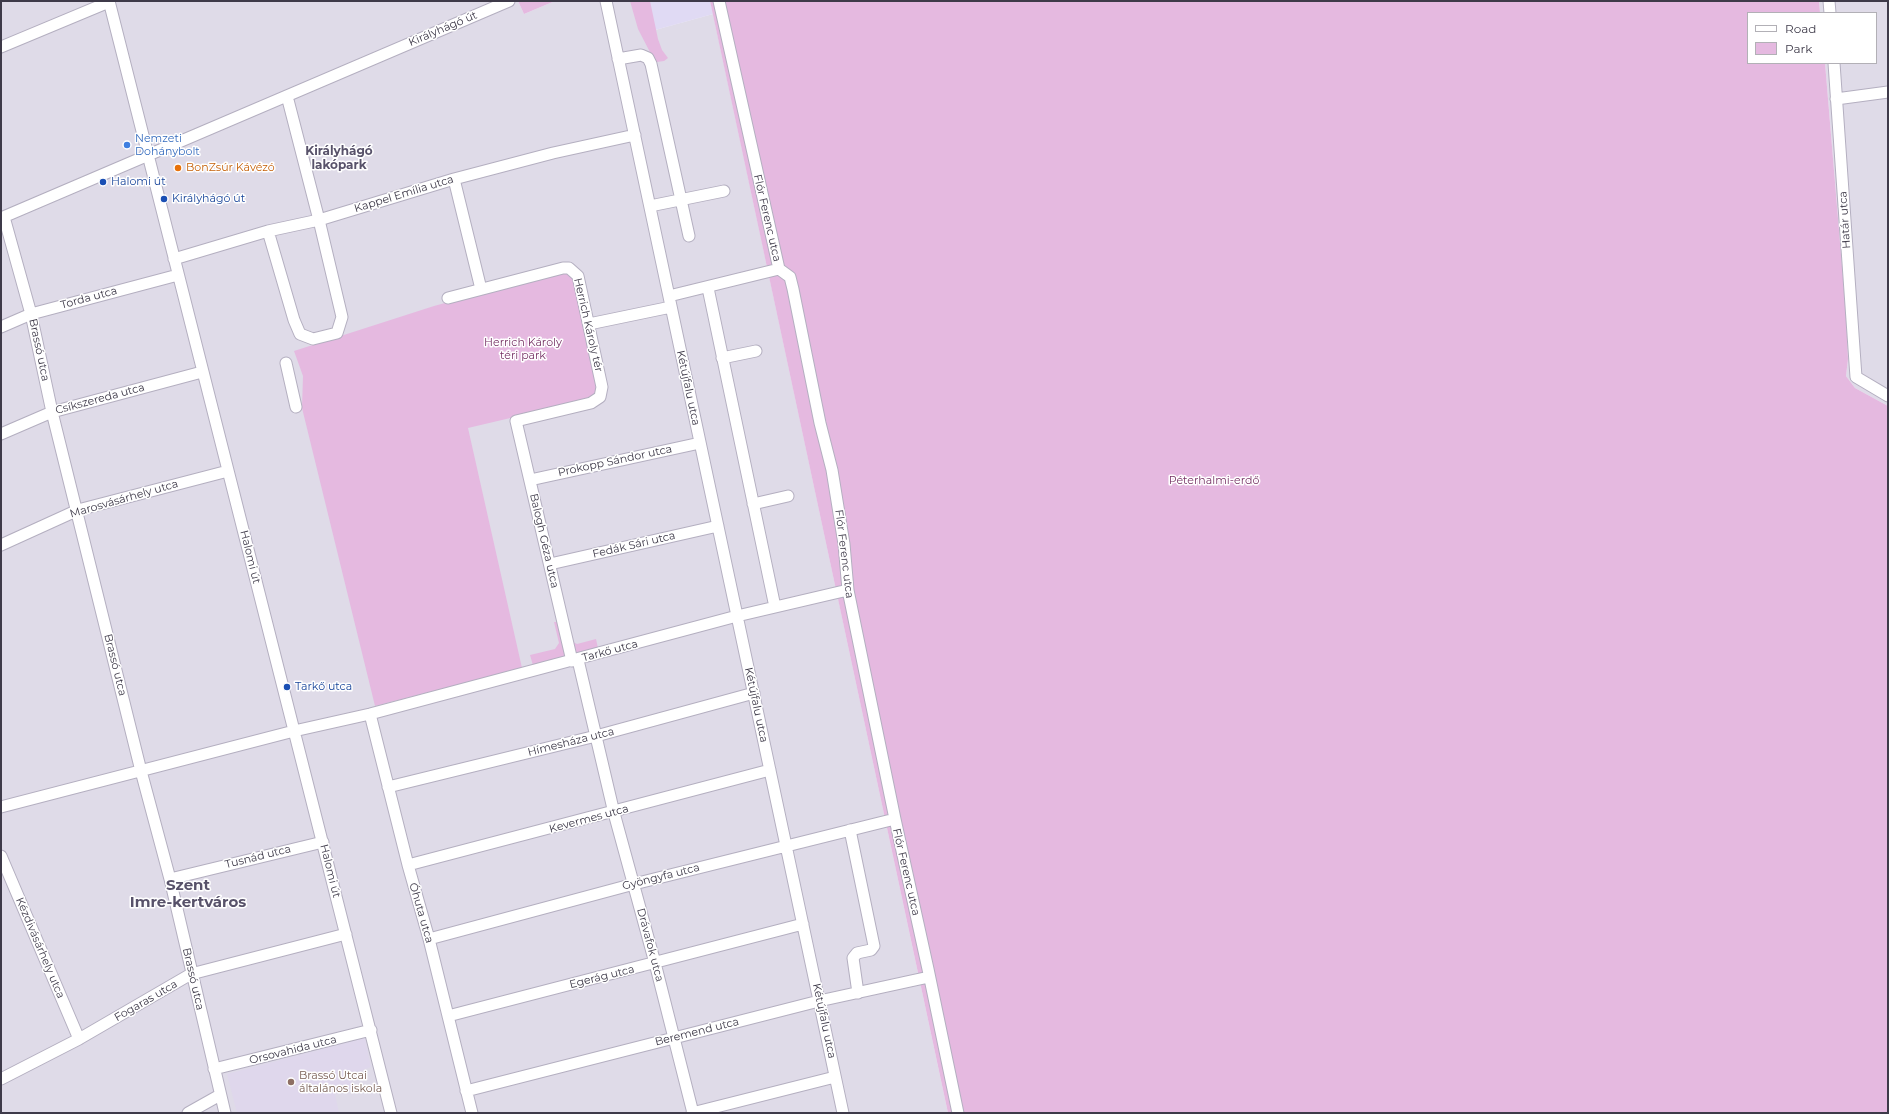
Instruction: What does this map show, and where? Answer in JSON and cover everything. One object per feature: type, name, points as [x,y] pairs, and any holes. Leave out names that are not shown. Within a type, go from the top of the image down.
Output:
[{"type":"street","points":[[1,47],[109,1]]},
{"type":"street","name":"Halomi út","points":[[109,1],[391,1113]]},
{"type":"street","name":"Királyhágó út","points":[[2,217],[509,1]]},
{"type":"street","name":"Kétújfalu utca","points":[[606,1],[843,1113]]},
{"type":"street","name":"Flór Ferenc utca","points":[[719,1],[779,269],[790,277],[793,289],[820,423],[832,470],[844,544],[848,590],[958,1113]]},
{"type":"street","points":[[1829,1],[1830,12]]},
{"type":"street","points":[[618,59],[641,55],[648,58],[652,64],[689,236]]},
{"type":"street","name":"Határ utca","points":[[1834,64],[1856,377],[1888,396]]},
{"type":"street","points":[[1836,99],[1888,92]]},
{"type":"street","points":[[268,231],[300,334],[313,339],[337,333],[342,317],[287,96]]},
{"type":"street","name":"Kappel Emília utca","points":[[174,259],[268,231],[319,220],[454,179],[634,135]]},
{"type":"street","points":[[454,179],[481,289]]},
{"type":"street","points":[[650,206],[724,191]]},
{"type":"street","name":"Brassó utca","points":[[2,217],[31,314],[52,412],[78,510],[141,771],[170,879],[191,974],[225,1113]]},
{"type":"street","name":"Herrich Károly tér","points":[[448,298],[563,268],[569,268],[578,276],[602,387],[600,397],[591,403],[516,421]]},
{"type":"street","points":[[588,324],[670,302],[708,288],[779,269]]},
{"type":"street","name":"Torda utca","points":[[1,327],[31,314],[178,274]]},
{"type":"street","points":[[708,288],[775,607]]},
{"type":"street","points":[[722,358],[756,351]]},
{"type":"street","points":[[286,363],[296,407]]},
{"type":"street","name":"Csíkszereda utca","points":[[1,434],[52,412],[202,372]]},
{"type":"street","name":"Balogh Géza utca","points":[[516,421],[550,564],[575,660]]},
{"type":"street","name":"Prokopp Sándor utca","points":[[530,480],[700,443]]},
{"type":"street","name":"Marosvásárhely utca","points":[[1,545],[78,510],[228,471]]},
{"type":"street","points":[[753,504],[788,496]]},
{"type":"street","name":"Fedák Sári utca","points":[[550,564],[718,526]]},
{"type":"street","name":"Tarkő utca","points":[[1,807],[294,731],[370,714],[737,616],[848,590]]},
{"type":"street","name":"Drávafok utca","points":[[575,660],[596,736],[614,813],[655,963],[692,1113]]},
{"type":"street","name":"Hímesháza utca","points":[[388,787],[596,736],[754,693]]},
{"type":"street","name":"Óhuta utca","points":[[370,714],[408,865],[429,939],[472,1113]]},
{"type":"street","name":"Kevermes utca","points":[[408,865],[614,813],[770,770]]},
{"type":"street","name":"Gyöngyfa utca","points":[[429,939],[634,884],[895,819]]},
{"type":"street","points":[[850,830],[874,946],[871,950],[857,953],[853,958],[858,993]]},
{"type":"street","name":"Tusnád utca","points":[[170,879],[323,842]]},
{"type":"street","name":"Kézdivásárhely utca","points":[[1,856],[79,1039]]},
{"type":"street","name":"Egerág utca","points":[[448,1016],[803,924]]},
{"type":"street","name":"Fogaras utca","points":[[1,1079],[79,1039],[191,974],[346,934]]},
{"type":"street","name":"Beremend utca","points":[[466,1091],[819,1001],[929,978]]},
{"type":"street","name":"Orsovahida utca","points":[[214,1070],[371,1030]]},
{"type":"street","points":[[692,1113],[835,1077]]},
{"type":"street","points":[[188,1113],[220,1095]]},
{"type":"shaded area","points":[[1,1],[518,1],[524,14],[555,1],[649,1],[655,30],[713,14],[948,1113],[1,1113]]},
{"type":"shaded area","points":[[649,1],[710,1],[713,14],[655,30]]},
{"type":"shaded area","points":[[1819,1],[1888,1],[1888,406],[1855,388],[1846,376],[1848,359],[1846,314],[1825,64],[1877,64],[1877,12],[1820,12]]},
{"type":"shaded area","name":"Brassó Utcai általános iskola","points":[[365,1038],[371,1067],[350,1075],[353,1088],[335,1094],[339,1113],[237,1113],[227,1074]]},
{"type":"green space","points":[[518,1],[555,1],[524,14]]},
{"type":"green space","points":[[630,1],[650,1],[658,39],[662,50],[668,58],[664,61],[657,62],[653,58],[638,29]]},
{"type":"green space","name":"Péterhalmi-erdő","points":[[710,1],[1819,1],[1820,12],[1747,12],[1747,64],[1825,64],[1846,314],[1848,359],[1846,376],[1855,388],[1888,406],[1888,1113],[948,1113]]},
{"type":"green space","name":"Herrich Károly téri park","points":[[562,271],[573,275],[599,391],[591,399],[468,428],[522,668],[375,706],[302,408],[303,376],[294,351],[434,306]]},
{"type":"green space","points":[[554,622],[559,622],[569,660],[534,669],[530,655],[555,649],[559,643]]},
{"type":"green space","points":[[570,629],[573,642],[577,644],[596,639],[599,653],[573,659]]},
{"type":"place","name":"Nemzeti Dohánybolt","points":[[127,145]]},
{"type":"place","name":"BonZsúr Kávézó","points":[[178,168]]},
{"type":"place","name":"Halomi út","points":[[103,182]]},
{"type":"place","name":"Királyhágó út","points":[[164,199]]},
{"type":"place","name":"Tarkő utca","points":[[287,687]]},
{"type":"place","name":"Brassó Utcai általános iskola","points":[[291,1082]]},
{"type":"district","name":"Királyhágó lakópark","points":[[339,158]]},
{"type":"district","name":"Szent Imre-kertváros","points":[[188,894]]}]
